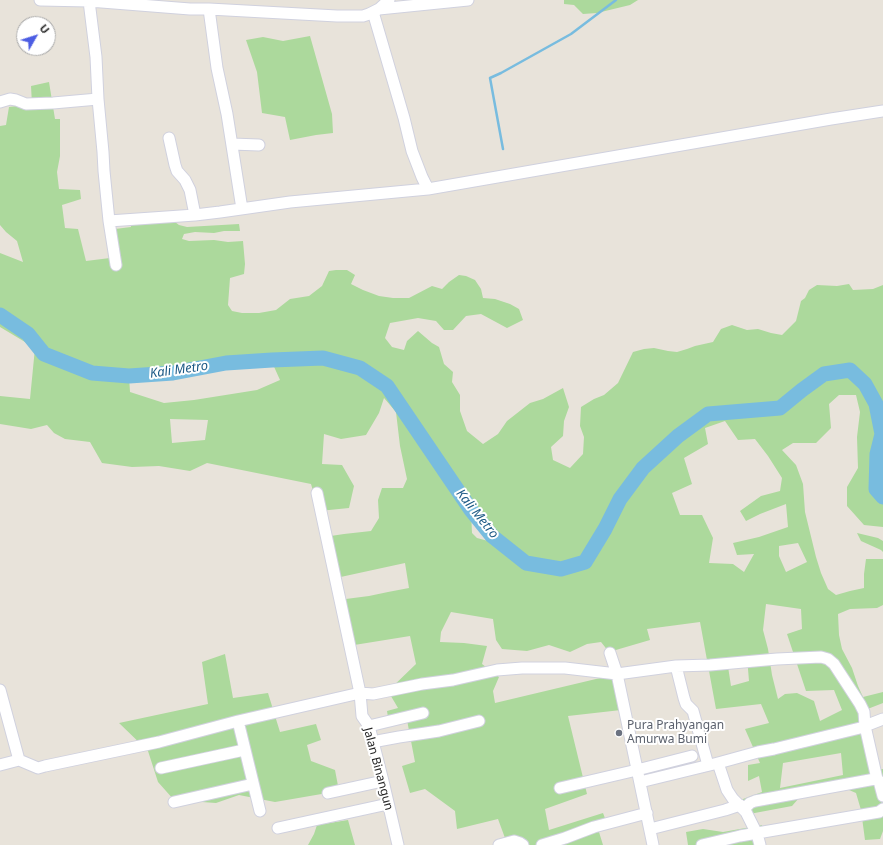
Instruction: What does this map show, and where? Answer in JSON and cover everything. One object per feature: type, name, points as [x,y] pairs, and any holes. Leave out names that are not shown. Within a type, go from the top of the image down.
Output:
[{"type":"street","points":[[40,0],[151,3],[190,9],[337,16],[363,16],[376,11],[468,0]]},
{"type":"street","points":[[376,11],[389,0]]},
{"type":"street","points":[[89,1],[96,58],[104,178],[116,265]]},
{"type":"street","points":[[209,9],[217,68],[227,114],[242,209]]},
{"type":"street","points":[[376,11],[399,105],[404,118],[416,164],[428,190]]},
{"type":"street","points":[[0,102],[16,100],[26,104],[98,99]]},
{"type":"street","points":[[109,220],[195,215],[290,202],[428,190],[883,111]]},
{"type":"street","points":[[169,138],[175,165],[190,190],[195,215]]},
{"type":"street","points":[[232,144],[259,145]]},
{"type":"street","name":"Jalan Binangun","points":[[317,493],[360,693],[362,716],[368,726],[398,845]]},
{"type":"street","points":[[610,653],[617,674],[653,845]]},
{"type":"street","points":[[0,765],[19,760],[38,768],[159,742],[238,721],[360,693],[374,694],[422,684],[453,680],[497,670],[522,668],[565,668],[617,674],[676,666],[822,657],[828,659],[834,664],[864,712],[865,726],[877,779],[879,781],[883,796]]},
{"type":"street","points":[[676,666],[686,704],[693,711],[713,764],[732,798],[746,812],[757,834],[760,845]]},
{"type":"street","points":[[0,690],[19,760]]},
{"type":"street","points":[[368,726],[423,713]]},
{"type":"street","points":[[640,782],[860,728],[883,719]]},
{"type":"street","points":[[238,721],[260,812]]},
{"type":"street","points":[[372,742],[439,731],[479,721]]},
{"type":"street","points":[[161,768],[244,750]]},
{"type":"street","points":[[560,788],[692,756]]},
{"type":"street","points":[[650,829],[742,807],[755,801],[877,779]]},
{"type":"street","points":[[328,793],[383,781]]},
{"type":"street","points":[[174,802],[253,784]]},
{"type":"street","points":[[278,828],[388,804]]},
{"type":"street","points":[[702,845],[740,836],[878,812],[883,809]]},
{"type":"street","points":[[542,845],[594,827],[647,813]]},
{"type":"street","points":[[499,845],[514,842],[522,845]]},
{"type":"green space","points":[[564,0],[638,0],[630,5],[597,13],[583,14],[574,5],[564,4]]},
{"type":"green space","points":[[310,36],[332,114],[333,133],[290,140],[285,117],[262,113],[257,72],[246,40],[263,37],[283,41]]},
{"type":"green space","points":[[49,82],[55,119],[60,119],[60,156],[57,172],[59,189],[80,190],[81,199],[62,205],[65,228],[78,229],[86,261],[110,258],[107,230],[131,227],[130,220],[175,222],[179,225],[187,227],[239,224],[240,231],[224,231],[214,233],[195,232],[184,234],[182,239],[189,241],[243,241],[245,264],[244,274],[230,278],[228,305],[232,311],[242,313],[259,313],[276,310],[290,299],[309,296],[322,286],[329,271],[347,270],[355,275],[351,284],[379,296],[393,298],[409,298],[432,286],[442,289],[459,275],[466,276],[475,280],[481,289],[483,298],[495,299],[510,304],[519,309],[523,320],[507,328],[481,314],[466,316],[453,330],[444,330],[436,321],[418,318],[390,323],[385,338],[392,347],[404,350],[407,341],[418,331],[439,347],[444,364],[453,372],[452,382],[460,395],[460,411],[467,431],[483,444],[498,434],[507,421],[530,403],[543,399],[563,388],[569,407],[564,421],[563,436],[551,447],[553,460],[570,468],[583,454],[584,437],[580,426],[581,407],[604,395],[618,383],[633,352],[654,348],[677,352],[713,342],[721,329],[732,325],[747,330],[758,329],[782,335],[796,321],[801,301],[805,298],[809,290],[817,285],[837,286],[849,284],[853,290],[873,289],[883,285],[883,527],[864,525],[847,506],[847,487],[858,468],[857,437],[860,412],[856,395],[839,395],[829,404],[831,428],[816,443],[793,443],[782,450],[796,465],[803,484],[805,512],[816,557],[828,589],[836,595],[864,588],[866,559],[883,559],[883,605],[877,608],[850,609],[838,614],[839,635],[842,649],[852,668],[863,697],[883,692],[883,703],[865,710],[876,770],[883,769],[883,831],[880,839],[865,840],[861,810],[856,793],[842,787],[799,798],[792,806],[744,815],[742,808],[743,799],[762,792],[759,776],[748,781],[748,765],[760,763],[745,729],[769,723],[761,704],[716,709],[700,622],[647,629],[650,640],[609,652],[601,642],[587,644],[570,652],[549,645],[527,651],[502,649],[496,640],[493,619],[451,612],[441,632],[440,642],[487,646],[482,664],[499,677],[493,691],[495,703],[617,674],[621,710],[568,716],[587,794],[545,809],[549,830],[603,813],[608,826],[599,832],[603,845],[498,845],[505,838],[498,819],[457,829],[455,811],[425,789],[410,793],[402,766],[415,762],[407,720],[389,723],[387,711],[398,708],[388,691],[416,664],[410,636],[348,646],[338,600],[369,596],[409,588],[405,563],[336,578],[324,537],[371,531],[379,518],[378,500],[382,488],[403,488],[407,479],[400,446],[396,412],[384,398],[379,413],[366,435],[341,439],[324,434],[322,464],[342,465],[354,486],[349,508],[319,511],[311,484],[207,463],[190,471],[159,466],[132,467],[102,463],[90,442],[65,439],[54,433],[47,425],[31,429],[0,424],[0,396],[30,399],[35,348],[0,327],[0,253],[23,262],[17,241],[0,225],[0,126],[6,125],[9,107],[32,104],[31,86]],"holes":[[[271,360],[280,380],[257,390],[164,403],[130,392],[129,376],[173,373],[226,363]],[[170,419],[208,420],[205,440],[172,443]],[[725,421],[738,440],[755,439],[782,478],[780,491],[761,496],[740,511],[746,521],[786,504],[788,527],[759,537],[733,543],[737,555],[754,554],[744,572],[733,564],[709,563],[713,538],[702,515],[680,515],[672,493],[692,484],[684,458],[708,444],[705,428]],[[471,511],[492,536],[503,545],[477,538],[472,533]],[[798,543],[807,562],[786,572],[779,556],[779,546]],[[766,604],[801,609],[802,629],[787,634],[806,691],[834,690],[842,710],[820,721],[814,701],[797,693],[785,694],[778,699],[763,630]],[[747,657],[749,681],[731,686],[727,660]],[[841,753],[843,775],[780,788],[783,763]]]},
{"type":"green space","points":[[857,533],[878,538],[883,541],[883,552],[861,541]]},
{"type":"green space","points":[[225,654],[233,698],[268,693],[280,732],[316,724],[321,740],[307,745],[311,761],[335,770],[339,791],[275,802],[239,795],[216,803],[174,800],[158,782],[148,751],[119,723],[208,704],[202,662]]},
{"type":"green space","points":[[348,820],[355,845],[308,845],[317,825]]},
{"type":"green space","points":[[762,825],[765,845],[688,845],[686,832],[703,829],[723,832]]},
{"type":"waterway","points":[[503,149],[490,78],[571,34],[616,0]]},
{"type":"waterway","name":"Kali Metro","points":[[0,315],[28,334],[44,354],[92,373],[129,376],[173,373],[226,363],[323,358],[360,368],[387,386],[471,510],[492,536],[526,563],[561,569],[585,562],[605,529],[620,499],[643,468],[678,436],[708,414],[780,408],[824,374],[850,370],[865,384],[876,404],[882,434],[877,454],[876,489],[883,497]]},
{"type":"place","name":"Pura Prahyangan Amurwa Bumi","points":[[619,733]]}]
